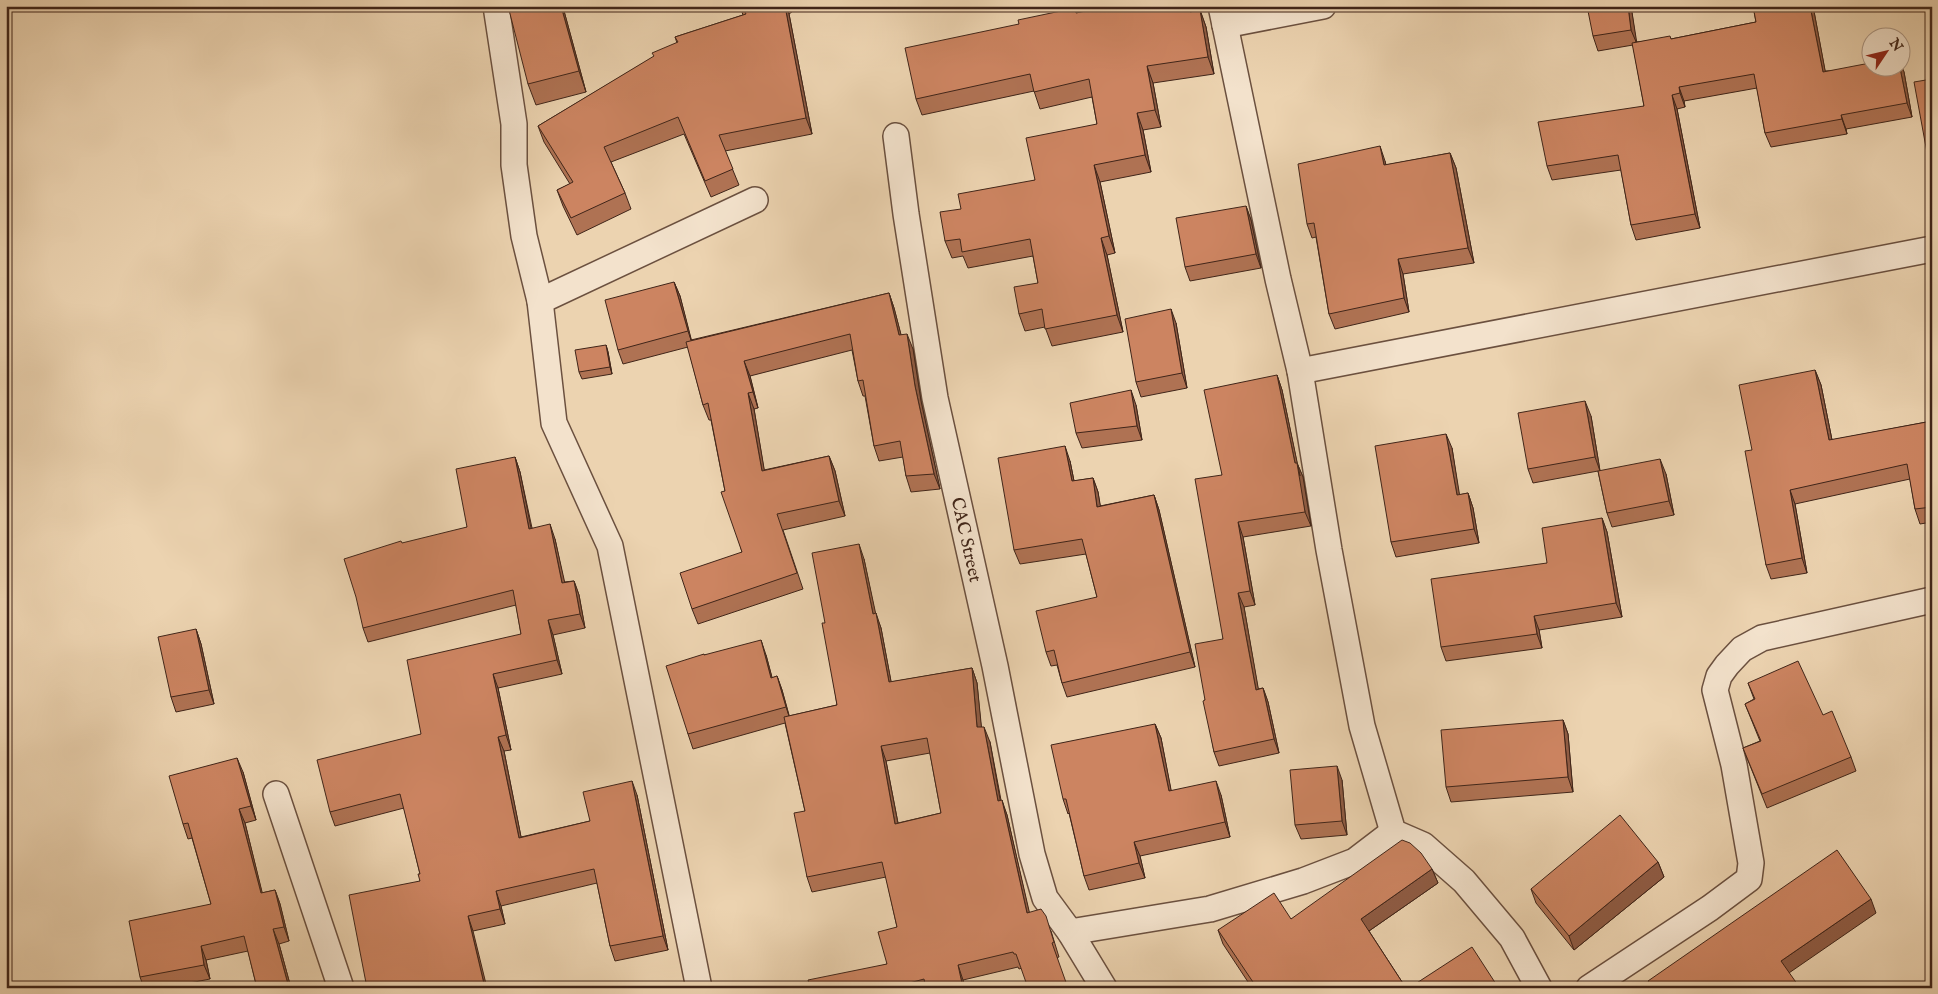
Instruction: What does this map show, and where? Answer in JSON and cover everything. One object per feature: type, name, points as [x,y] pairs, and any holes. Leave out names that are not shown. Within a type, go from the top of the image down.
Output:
[{"type":"street","points":[[496,6],[514,124],[514,165],[524,236],[540,301],[554,423],[610,546],[699,988]]},
{"type":"street","points":[[1323,6],[1223,16],[1278,279],[1300,371],[1329,550],[1362,726],[1393,832]]},
{"type":"street","name":"CAC Street","points":[[896,136],[906,214],[935,398],[995,666],[1032,854],[1045,898],[1070,932],[1104,988]]},
{"type":"street","points":[[540,301],[755,200]]},
{"type":"street","points":[[1300,371],[1932,249]]},
{"type":"street","points":[[1589,988],[1710,908],[1749,879],[1751,863],[1734,765],[1715,690],[1719,676],[1742,649],[1762,638],[1932,600]]},
{"type":"street","points":[[276,794],[341,988]]},
{"type":"street","points":[[1070,932],[1210,908],[1303,881],[1356,861],[1393,832]]},
{"type":"street","points":[[1393,832],[1423,845],[1464,881],[1512,938],[1538,988]]},
{"type":"building","points":[[508,6],[561,6],[579,71],[528,84]]},
{"type":"building","points":[[742,6],[785,6],[806,118],[719,135],[733,169],[705,181],[678,117],[604,147],[625,193],[571,218],[557,190],[573,182],[538,126],[654,56],[652,53],[678,42],[675,37],[746,14]]},
{"type":"building","points":[[1111,6],[1190,6],[1190,12],[1200,10],[1208,57],[1147,66],[1155,110],[1137,113],[1145,155],[1094,165],[1109,236],[1101,238],[1117,315],[1045,329],[1042,309],[1019,314],[1014,287],[1038,283],[1030,239],[962,252],[960,239],[945,241],[940,212],[961,209],[958,194],[1035,180],[1026,138],[1097,124],[1089,79],[1034,92],[1030,74],[916,99],[905,48],[1019,24],[1018,20],[1075,8],[1076,13]]},
{"type":"building","points":[[1587,6],[1628,6],[1631,30],[1593,36]]},
{"type":"building","points":[[1753,6],[1810,6],[1823,72],[1860,65],[1860,78],[1902,78],[1907,103],[1841,115],[1842,119],[1765,133],[1754,74],[1679,87],[1680,93],[1672,95],[1695,214],[1631,225],[1618,155],[1547,166],[1538,122],[1644,106],[1632,43],[1670,36],[1671,39],[1756,22]]},
{"type":"building","points":[[1932,79],[1932,180],[1914,82]]},
{"type":"building","points":[[1380,146],[1384,165],[1450,153],[1468,248],[1398,259],[1404,298],[1329,314],[1314,223],[1307,224],[1298,164]]},
{"type":"building","points":[[1246,206],[1256,254],[1185,267],[1176,218]]},
{"type":"building","points":[[674,282],[688,331],[618,350],[605,300]]},
{"type":"building","points":[[889,293],[899,335],[907,334],[915,386],[934,474],[906,476],[900,441],[874,446],[863,380],[858,381],[850,334],[744,361],[753,392],[748,393],[762,471],[829,456],[839,501],[777,514],[797,573],[692,609],[680,573],[742,552],[721,492],[725,491],[708,403],[703,405],[686,342]]},
{"type":"building","points":[[1171,309],[1182,373],[1136,382],[1125,319]]},
{"type":"building","points":[[606,345],[610,367],[579,372],[575,350]]},
{"type":"building","points":[[1815,370],[1829,440],[1932,421],[1932,507],[1915,509],[1907,464],[1790,490],[1802,558],[1766,565],[1745,451],[1752,450],[1739,385]]},
{"type":"building","points":[[1277,375],[1295,463],[1297,463],[1305,512],[1238,522],[1250,591],[1238,593],[1256,690],[1263,688],[1274,739],[1214,752],[1203,701],[1205,700],[1195,644],[1223,639],[1195,479],[1222,475],[1204,390]]},
{"type":"building","points":[[1131,390],[1137,426],[1076,433],[1070,403]]},
{"type":"building","points":[[1585,401],[1595,457],[1528,469],[1518,413]]},
{"type":"building","points":[[1446,434],[1457,495],[1468,493],[1474,529],[1391,542],[1375,446]]},
{"type":"building","points":[[1065,446],[1072,481],[1093,478],[1097,507],[1154,495],[1190,652],[1062,683],[1054,650],[1046,652],[1036,611],[1097,597],[1082,539],[1014,550],[998,458]]},
{"type":"building","points":[[515,457],[529,529],[550,524],[562,583],[574,581],[580,614],[548,620],[557,660],[493,674],[506,735],[498,737],[519,838],[590,821],[583,792],[632,781],[663,936],[610,946],[594,869],[496,891],[500,909],[468,916],[485,988],[367,988],[349,895],[420,881],[418,874],[420,874],[400,794],[330,812],[317,760],[421,734],[407,660],[521,634],[513,590],[363,628],[344,559],[401,541],[402,543],[467,527],[456,469]]},
{"type":"building","points":[[1660,459],[1669,501],[1607,513],[1598,471]]},
{"type":"building","points":[[1602,518],[1616,603],[1534,616],[1537,634],[1441,647],[1431,579],[1547,563],[1542,528]]},
{"type":"building","points":[[859,544],[873,614],[876,613],[889,682],[972,668],[977,727],[984,727],[998,801],[1002,800],[1027,913],[1041,909],[1046,916],[1054,942],[1052,943],[1068,988],[1028,988],[1016,954],[1013,952],[958,965],[963,988],[926,988],[924,979],[891,988],[810,988],[808,980],[887,964],[878,932],[897,927],[882,862],[807,877],[794,813],[805,811],[784,717],[837,705],[812,553]],"holes":[[[927,738],[941,813],[895,824],[881,746]]]},
{"type":"building","points":[[196,629],[209,690],[171,697],[158,637]]},
{"type":"building","points":[[761,640],[771,678],[777,676],[786,707],[688,734],[666,666],[704,654]]},
{"type":"building","points":[[1798,661],[1823,715],[1832,711],[1851,757],[1762,794],[1743,748],[1761,741],[1745,704],[1755,699],[1748,683]]},
{"type":"building","points":[[1563,720],[1568,777],[1446,787],[1441,730]]},
{"type":"building","points":[[1155,724],[1169,791],[1216,781],[1225,822],[1134,842],[1139,863],[1084,876],[1066,799],[1063,799],[1051,745]]},
{"type":"building","points":[[237,758],[251,806],[239,809],[261,893],[275,890],[284,927],[273,929],[289,988],[257,988],[244,936],[201,946],[204,965],[140,977],[129,921],[211,904],[188,823],[183,824],[169,776]]},
{"type":"building","points":[[1337,766],[1342,821],[1295,825],[1290,770]]},
{"type":"building","points":[[1620,815],[1658,862],[1569,936],[1531,889]]},
{"type":"building","points":[[1402,840],[1410,843],[1421,853],[1432,869],[1361,919],[1406,988],[1257,988],[1218,930],[1274,893],[1291,919]]},
{"type":"building","points":[[1837,850],[1871,899],[1781,961],[1800,988],[1653,988],[1648,981]]},
{"type":"building","points":[[1472,947],[1496,984],[1490,988],[1409,988]]}]
